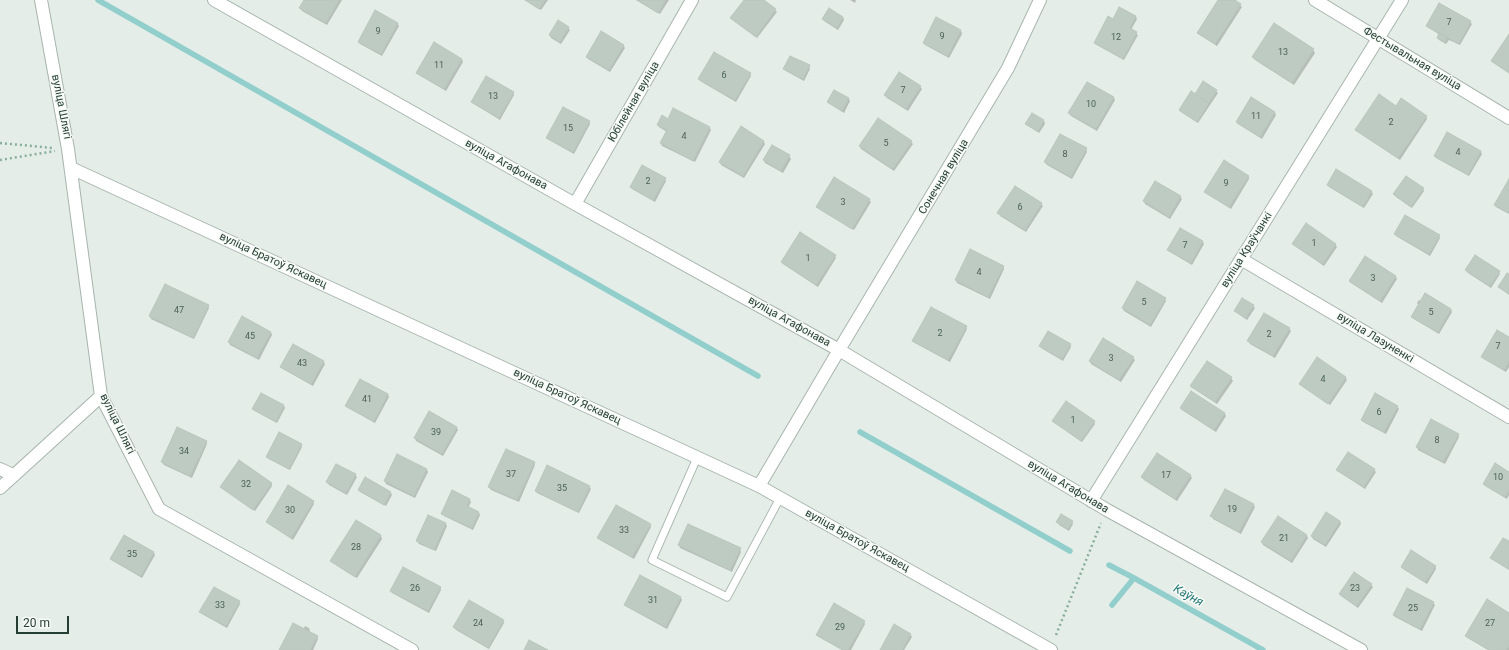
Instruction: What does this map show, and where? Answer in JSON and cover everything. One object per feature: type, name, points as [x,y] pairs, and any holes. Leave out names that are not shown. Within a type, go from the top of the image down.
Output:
[{"type":"street","name":"вуліца Шлягі","points":[[41,0],[71,168],[101,396],[159,509],[412,650]]},
{"type":"street","name":"вуліца Агафонава","points":[[214,0],[575,204],[839,350],[1091,501],[1362,650]]},
{"type":"street","name":"Юбілейная вуліца","points":[[575,204],[692,0]]},
{"type":"street","name":"Сонечная вуліца","points":[[759,486],[1008,68],[1040,0]]},
{"type":"street","name":"Фестывальная вуліца","points":[[1315,0],[1509,118]]},
{"type":"street","name":"вуліца Краўчанкі","points":[[1091,501],[1402,0]]},
{"type":"street","name":"вуліца Братоў Яскавец","points":[[71,168],[759,486],[1050,650]]},
{"type":"street","name":"вуліца Лазуненкі","points":[[1242,259],[1509,417]]},
{"type":"street","points":[[0,488],[101,396]]},
{"type":"street","points":[[0,468],[13,475]]},
{"type":"lane","points":[[697,458],[652,560],[727,596],[780,498]]},
{"type":"path","points":[[0,144],[68,149]]},
{"type":"path","points":[[0,160],[68,149]]},
{"type":"path","points":[[1050,650],[1107,510]]},
{"type":"building","points":[[304,0],[339,0],[326,23],[299,8]]},
{"type":"building","points":[[525,0],[545,0],[539,9]]},
{"type":"building","points":[[637,0],[666,0],[658,13]]},
{"type":"building","points":[[744,0],[764,0],[776,9],[756,37],[730,18]]},
{"type":"building","points":[[1218,0],[1235,0],[1241,4],[1215,44],[1197,33]]},
{"type":"building","points":[[1439,3],[1471,21],[1459,44],[1426,26]]},
{"type":"building","points":[[1119,7],[1136,16],[1130,28],[1137,32],[1123,59],[1094,43],[1108,16],[1113,19]]},
{"type":"building","points":[[829,8],[843,17],[837,28],[822,19]]},
{"type":"building","points":[[375,10],[398,23],[381,54],[358,42]]},
{"type":"building","points":[[936,17],[961,30],[948,56],[923,43]]},
{"type":"building","points":[[558,20],[569,27],[560,42],[549,35]]},
{"type":"building","points":[[1274,23],[1314,49],[1292,83],[1252,57]]},
{"type":"building","points":[[601,31],[624,45],[609,70],[586,57]]},
{"type":"building","points":[[1439,33],[1447,38],[1445,42],[1437,38]]},
{"type":"building","points":[[1509,34],[1509,73],[1491,61]]},
{"type":"building","points":[[434,42],[462,59],[444,89],[416,73]]},
{"type":"building","points":[[714,52],[751,73],[735,100],[698,79]]},
{"type":"building","points":[[790,56],[810,65],[803,79],[783,69]]},
{"type":"building","points":[[899,72],[921,86],[906,109],[884,95]]},
{"type":"building","points":[[486,76],[514,92],[499,118],[471,102]]},
{"type":"building","points":[[1203,81],[1217,90],[1209,103],[1195,94]]},
{"type":"building","points":[[1087,82],[1114,97],[1096,129],[1068,113]]},
{"type":"building","points":[[834,90],[849,98],[842,111],[827,102]]},
{"type":"building","points":[[1191,91],[1209,103],[1197,122],[1179,110]]},
{"type":"building","points":[[1379,94],[1396,106],[1401,98],[1427,116],[1398,158],[1355,130]]},
{"type":"building","points":[[1251,97],[1275,112],[1260,137],[1236,122]]},
{"type":"building","points":[[563,107],[590,121],[573,152],[546,138]]},
{"type":"building","points":[[673,108],[710,127],[693,161],[660,143],[667,130],[657,125],[662,115],[668,119]]},
{"type":"building","points":[[1032,113],[1044,120],[1038,131],[1025,124]]},
{"type":"building","points":[[878,118],[912,141],[893,169],[859,146]]},
{"type":"building","points":[[741,126],[764,141],[743,176],[719,162]]},
{"type":"building","points":[[1447,132],[1481,151],[1468,175],[1434,156]]},
{"type":"building","points":[[1060,134],[1087,148],[1071,177],[1044,162]]},
{"type":"building","points":[[772,145],[790,155],[781,171],[763,160]]},
{"type":"building","points":[[1224,160],[1249,176],[1229,207],[1204,192]]},
{"type":"building","points":[[642,165],[666,178],[653,200],[630,187]]},
{"type":"building","points":[[1336,169],[1372,191],[1363,207],[1327,185]]},
{"type":"building","points":[[1406,176],[1424,188],[1411,207],[1393,194]]},
{"type":"building","points":[[834,177],[870,199],[852,229],[816,207]]},
{"type":"building","points":[[1509,179],[1509,213],[1494,205]]},
{"type":"building","points":[[1155,181],[1181,196],[1169,217],[1143,201]]},
{"type":"building","points":[[1015,186],[1042,203],[1025,230],[997,213]]},
{"type":"building","points":[[1405,215],[1440,235],[1429,254],[1394,234]]},
{"type":"building","points":[[1306,223],[1336,244],[1323,264],[1292,244]]},
{"type":"building","points":[[1180,228],[1203,241],[1191,263],[1167,250]]},
{"type":"building","points":[[800,232],[836,255],[816,285],[781,262]]},
{"type":"building","points":[[970,249],[1004,266],[988,297],[955,280]]},
{"type":"building","points":[[1475,255],[1500,271],[1490,286],[1465,270]]},
{"type":"building","points":[[1365,256],[1396,276],[1380,301],[1349,281]]},
{"type":"building","points":[[1507,273],[1509,274],[1509,294],[1498,287]]},
{"type":"building","points":[[1137,281],[1166,298],[1150,325],[1122,308]]},
{"type":"building","points":[[165,284],[209,305],[193,338],[149,316]]},
{"type":"building","points":[[1425,293],[1451,309],[1438,332],[1411,317]]},
{"type":"building","points":[[1242,298],[1254,305],[1246,318],[1234,311]]},
{"type":"building","points":[[931,307],[967,326],[948,360],[912,341]]},
{"type":"building","points":[[1264,313],[1290,328],[1273,356],[1247,341]]},
{"type":"building","points":[[242,316],[271,332],[257,358],[228,342]]},
{"type":"building","points":[[1497,330],[1509,337],[1509,362],[1504,370],[1481,357]]},
{"type":"building","points":[[1048,331],[1071,344],[1062,359],[1039,346]]},
{"type":"building","points":[[1103,338],[1134,357],[1119,380],[1089,361]]},
{"type":"building","points":[[293,344],[324,361],[311,384],[280,367]]},
{"type":"building","points":[[1317,357],[1346,377],[1328,404],[1299,384]]},
{"type":"building","points":[[1207,361],[1232,377],[1215,402],[1190,386]]},
{"type":"building","points":[[360,379],[388,394],[374,421],[345,406]]},
{"type":"building","points":[[1191,391],[1225,413],[1214,430],[1180,408]]},
{"type":"building","points":[[261,393],[284,405],[276,422],[252,409]]},
{"type":"building","points":[[1375,393],[1398,406],[1384,432],[1361,420]]},
{"type":"building","points":[[1066,401],[1095,421],[1081,441],[1052,421]]},
{"type":"building","points":[[429,411],[457,427],[442,454],[414,438]]},
{"type":"building","points":[[1431,419],[1459,434],[1443,462],[1416,447]]},
{"type":"building","points":[[177,427],[207,441],[190,476],[161,462]]},
{"type":"building","points":[[279,432],[302,444],[289,469],[266,457]]},
{"type":"building","points":[[506,449],[535,462],[517,500],[488,487]]},
{"type":"building","points":[[1348,452],[1375,469],[1364,487],[1336,470]]},
{"type":"building","points":[[1157,453],[1191,475],[1175,499],[1141,477]]},
{"type":"building","points":[[397,454],[427,469],[414,496],[384,481]]},
{"type":"building","points":[[239,460],[272,483],[253,510],[220,487]]},
{"type":"building","points":[[1495,463],[1509,472],[1509,491],[1505,497],[1483,484]]},
{"type":"building","points":[[336,464],[356,474],[346,493],[326,482]]},
{"type":"building","points":[[547,465],[590,486],[578,512],[535,491]]},
{"type":"building","points":[[365,477],[391,492],[384,505],[358,490]]},
{"type":"building","points":[[288,485],[314,501],[291,538],[266,522]]},
{"type":"building","points":[[1225,489],[1254,504],[1239,532],[1210,516]]},
{"type":"building","points":[[452,490],[470,499],[467,506],[479,512],[472,528],[441,514]]},
{"type":"building","points":[[616,505],[651,524],[632,557],[597,538]]},
{"type":"building","points":[[1326,512],[1340,521],[1325,545],[1311,536]]},
{"type":"building","points":[[1061,514],[1073,521],[1068,529],[1056,522]]},
{"type":"building","points":[[428,515],[446,523],[434,550],[416,541]]},
{"type":"building","points":[[1278,516],[1307,535],[1291,561],[1261,542]]},
{"type":"building","points":[[356,520],[381,535],[355,577],[330,561]]},
{"type":"building","points":[[688,524],[741,548],[730,570],[678,545]]},
{"type":"building","points":[[124,535],[154,552],[141,576],[110,559]]},
{"type":"building","points":[[1503,538],[1509,541],[1509,569],[1490,558]]},
{"type":"building","points":[[1411,550],[1436,566],[1425,582],[1401,567]]},
{"type":"building","points":[[403,567],[441,587],[428,611],[390,591]]},
{"type":"building","points":[[1354,572],[1372,584],[1357,606],[1339,594]]},
{"type":"building","points":[[640,575],[681,597],[666,627],[624,605]]},
{"type":"building","points":[[214,587],[240,601],[226,626],[199,612]]},
{"type":"building","points":[[1407,588],[1434,602],[1420,629],[1393,615]]},
{"type":"building","points":[[1487,599],[1509,613],[1509,646],[1506,650],[1489,650],[1465,636]]},
{"type":"building","points":[[469,600],[504,620],[488,648],[453,627]]},
{"type":"building","points":[[834,603],[865,621],[848,650],[843,650],[816,635]]},
{"type":"building","points":[[293,623],[318,636],[310,650],[279,650]]},
{"type":"building","points":[[894,624],[911,634],[902,650],[880,650]]},
{"type":"building","points":[[529,640],[548,650],[524,650]]},
{"type":"waterway","points":[[98,0],[758,376]]},
{"type":"waterway","points":[[860,432],[1070,551]]},
{"type":"waterway","points":[[1109,565],[1134,578]]},
{"type":"waterway","name":"Каўня","points":[[1112,605],[1134,578],[1263,650]]}]
